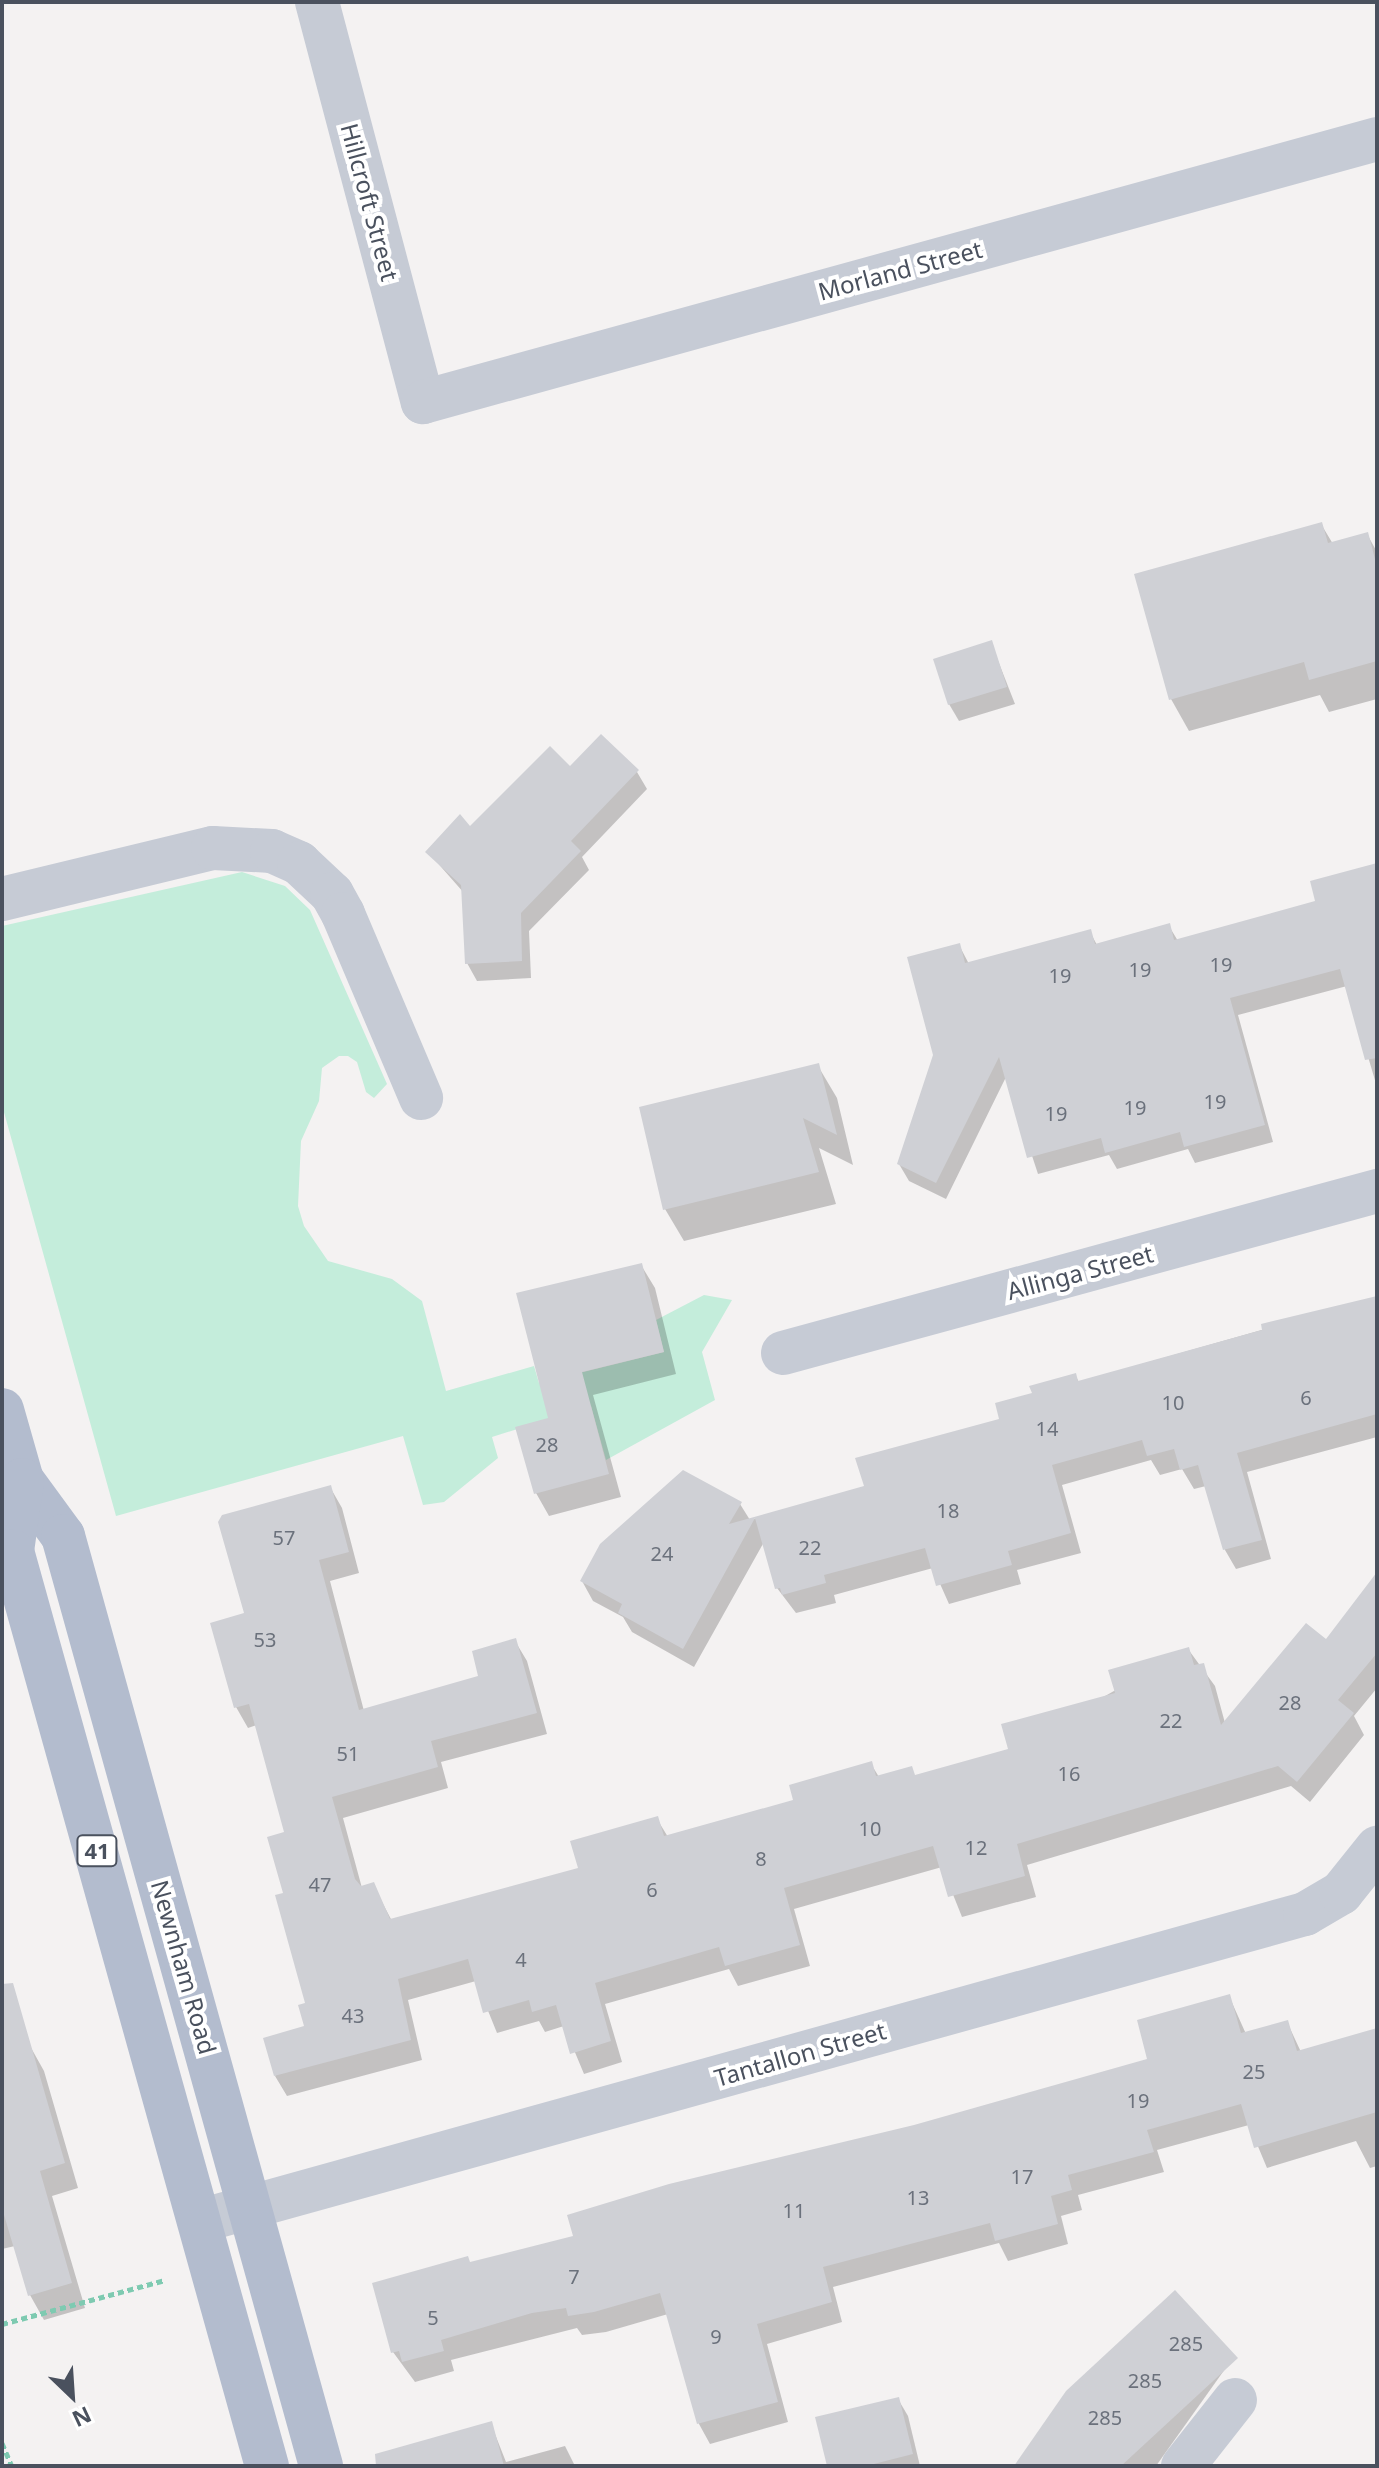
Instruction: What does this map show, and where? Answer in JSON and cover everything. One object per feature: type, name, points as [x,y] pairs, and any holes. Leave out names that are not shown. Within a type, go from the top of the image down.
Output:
[{"type":"main road","name":"Newnham Road","points":[[2,1410],[22,1480],[63,1536],[321,2466]]},
{"type":"main road","name":"Newnham Road","points":[[22,1480],[12,1551],[267,2466]]},
{"type":"street","name":"Hillcroft Street","points":[[317,2],[423,402]]},
{"type":"street","name":"Morland Street","points":[[423,402],[1377,139]]},
{"type":"street","points":[[2,899],[213,848],[243,846],[299,863],[332,894],[343,914],[421,1098]]},
{"type":"street","name":"Allinga Street","points":[[783,1353],[1377,1191]]},
{"type":"street","name":"Tantallon Street","points":[[200,2221],[1305,1914],[1341,1893],[1377,1848]]},
{"type":"street","points":[[1183,2466],[1235,2400]]},
{"type":"path","points":[[2,2324],[174,2277]]},
{"type":"path","points":[[2,2443],[12,2466]]},
{"type":"green space","points":[[242,872],[285,886],[310,910],[387,1084],[374,1098],[366,1092],[357,1062],[348,1056],[339,1056],[322,1068],[319,1101],[301,1141],[298,1206],[304,1226],[328,1261],[392,1279],[422,1301],[446,1391],[534,1366],[539,1383],[664,1352],[656,1320],[704,1295],[732,1300],[702,1352],[715,1400],[606,1460],[591,1406],[492,1437],[498,1458],[444,1502],[423,1505],[403,1436],[116,1516],[2,1105],[2,926]]},
{"type":"building","points":[[1322,522],[1328,543],[1368,532],[1377,567],[1377,661],[1309,680],[1304,662],[1169,700],[1134,574]]},
{"type":"building","points":[[992,640],[1007,687],[948,705],[933,659]]},
{"type":"building","points":[[601,734],[639,770],[571,841],[581,851],[521,913],[522,961],[465,964],[461,885],[425,852],[460,814],[470,826],[550,746],[570,766]]},
{"type":"building","points":[[1377,863],[1377,1058],[1365,1060],[1340,969],[1230,998],[1265,1125],[1184,1147],[1180,1132],[1105,1153],[1101,1138],[1027,1158],[999,1057],[936,1183],[897,1164],[933,1055],[907,957],[960,943],[965,963],[1091,929],[1095,944],[1170,923],[1174,940],[1315,901],[1310,881]]},
{"type":"building","points":[[819,1063],[837,1135],[803,1118],[819,1172],[663,1210],[639,1107]]},
{"type":"building","points":[[642,1263],[664,1352],[582,1372],[609,1474],[534,1494],[515,1427],[548,1418],[516,1293]]},
{"type":"building","points":[[1377,1296],[1377,1414],[1237,1453],[1262,1540],[1223,1550],[1198,1465],[1180,1470],[1174,1449],[1147,1456],[1142,1440],[1052,1465],[1071,1533],[1008,1551],[1012,1565],[936,1586],[925,1548],[824,1575],[826,1583],[782,1595],[780,1588],[775,1589],[755,1518],[683,1649],[618,1613],[622,1604],[580,1581],[600,1544],[683,1470],[742,1502],[729,1524],[864,1486],[855,1458],[999,1419],[995,1403],[1032,1393],[1029,1386],[1076,1373],[1078,1381],[1262,1330],[1261,1324]]},
{"type":"building","points":[[331,1485],[349,1552],[319,1560],[359,1710],[478,1676],[472,1651],[516,1638],[537,1713],[431,1741],[438,1767],[332,1797],[355,1879],[361,1886],[374,1882],[390,1919],[578,1868],[570,1841],[658,1816],[664,1836],[793,1800],[789,1785],[872,1761],[876,1776],[912,1766],[915,1775],[1008,1749],[1001,1724],[1115,1693],[1108,1670],[1189,1647],[1194,1665],[1204,1663],[1221,1725],[1306,1623],[1326,1639],[1377,1572],[1377,1653],[1338,1700],[1354,1713],[1297,1782],[1278,1766],[1017,1844],[1025,1876],[948,1897],[933,1846],[784,1888],[800,1945],[725,1966],[719,1947],[595,1983],[611,2041],[570,2054],[556,2005],[532,2012],[529,2000],[483,2013],[468,1959],[398,1979],[411,2040],[274,2076],[263,2038],[304,2026],[298,2005],[305,2003],[275,1895],[283,1893],[267,1837],[284,1832],[249,1704],[234,1708],[210,1623],[244,1613],[218,1522],[222,1515]]},
{"type":"building","points":[[13,1983],[65,2163],[40,2171],[72,2283],[28,2296],[2,2208],[2,1984]]},
{"type":"building","points":[[1230,1994],[1241,2033],[1288,2020],[1297,2051],[1377,2028],[1377,2112],[1254,2148],[1241,2104],[1147,2130],[1154,2152],[1068,2175],[1072,2190],[1051,2196],[1058,2224],[995,2241],[990,2223],[823,2267],[832,2302],[757,2324],[778,2402],[697,2424],[660,2293],[594,2312],[568,2316],[566,2308],[532,2313],[441,2340],[444,2351],[402,2362],[399,2351],[391,2353],[372,2283],[468,2256],[470,2262],[573,2236],[567,2215],[669,2184],[914,2125],[1147,2059],[1137,2020]]},
{"type":"building","points":[[1175,2290],[1238,2358],[1121,2466],[1014,2466],[1066,2391]]},
{"type":"building","points":[[899,2397],[913,2454],[866,2466],[827,2466],[815,2417]]},
{"type":"building","points":[[492,2421],[504,2466],[376,2466],[375,2454]]}]
